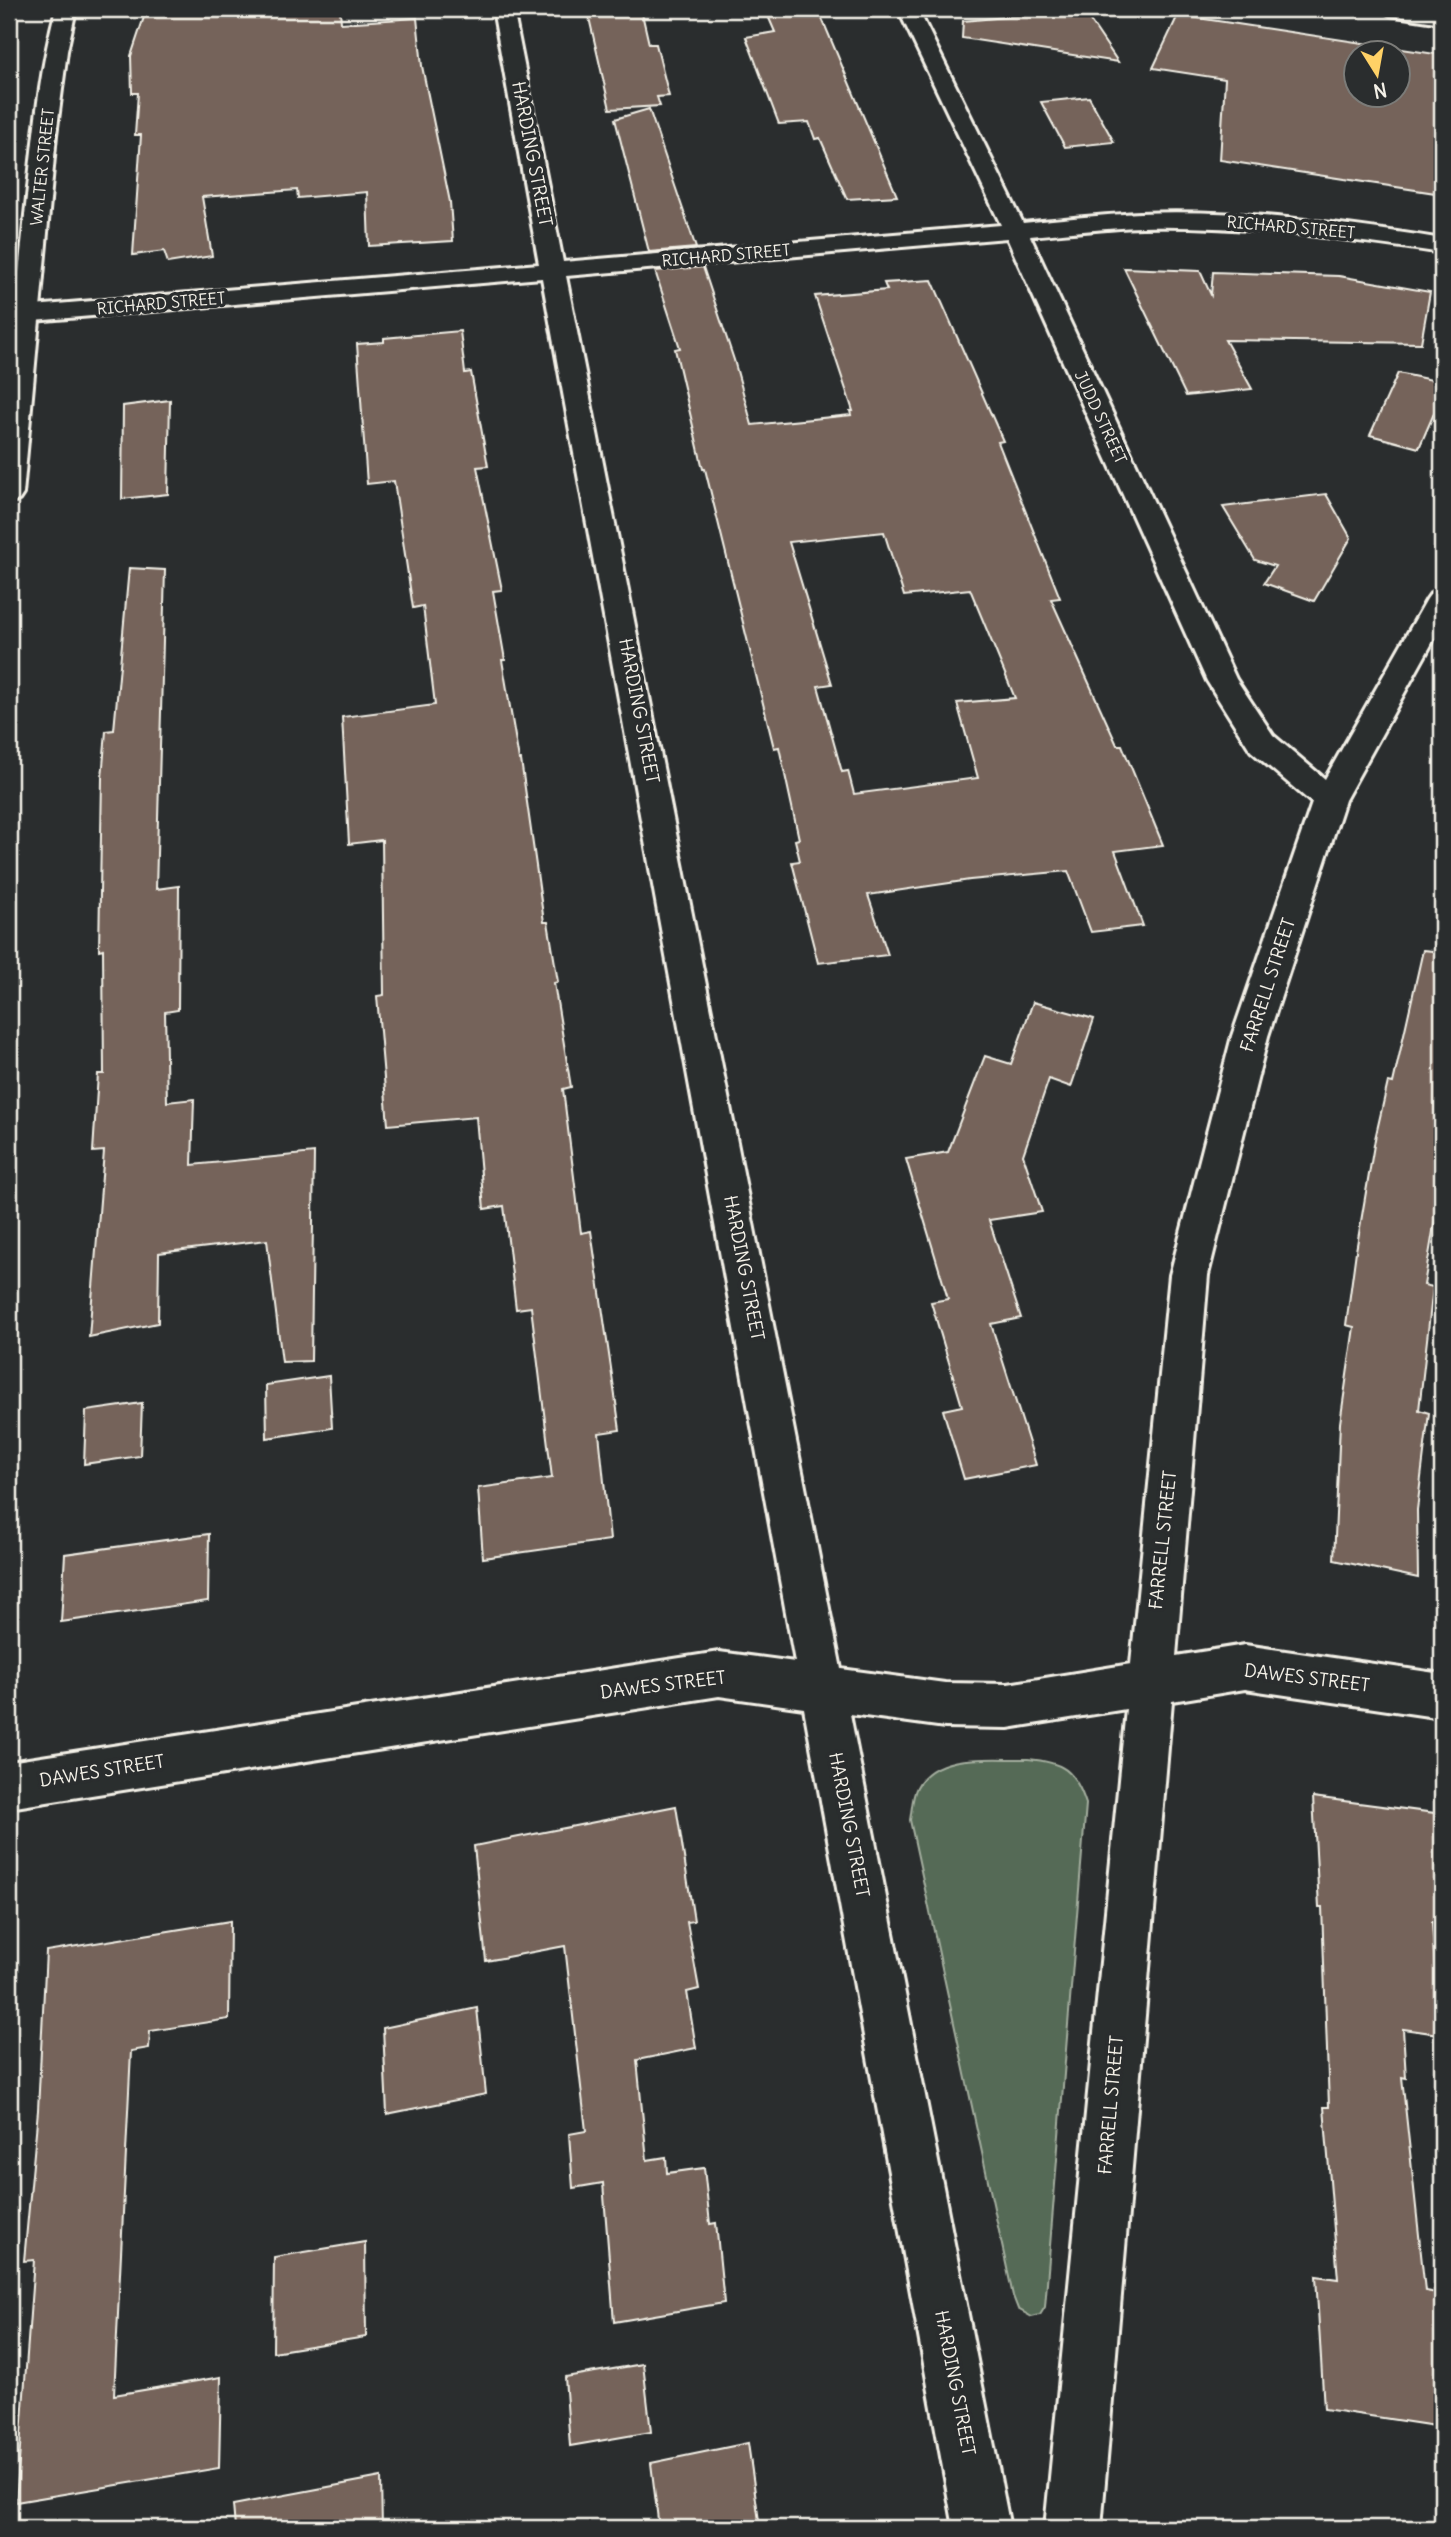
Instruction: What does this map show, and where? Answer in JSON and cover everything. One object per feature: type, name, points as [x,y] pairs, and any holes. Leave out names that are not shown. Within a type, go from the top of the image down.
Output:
[{"type":"street","name":"WALTER STREET","points":[[9,494],[18,316],[56,51],[66,9]]},
{"type":"street","name":"HARDING STREET","points":[[503,9],[555,270],[982,2528]]},
{"type":"street","name":"JUDD STREET","points":[[908,9],[1015,230],[1222,681],[1262,743],[1329,800]]},
{"type":"street","points":[[1390,9],[1442,17]]},
{"type":"street","name":"RICHARD STREET","points":[[18,316],[1015,230],[1200,219],[1322,227],[1442,246]]},
{"type":"street","name":"FARRELL STREET","points":[[1073,2528],[1149,1683],[1189,1275],[1250,1035],[1329,800],[1442,600]]},
{"type":"street","name":"DAWES STREET","points":[[9,1785],[719,1674],[945,1705],[1008,1706],[1245,1667],[1442,1696]]},
{"type":"green space","points":[[1028,1759],[1050,1763],[1066,1770],[1077,1783],[1086,1804],[1045,2307],[1040,2315],[1032,2317],[1018,2309],[1013,2296],[910,1820],[917,1787],[937,1768],[966,1760]]},
{"type":"building","points":[[340,9],[341,23],[417,18],[422,66],[450,202],[453,241],[369,246],[367,192],[298,198],[297,190],[202,197],[212,256],[168,263],[164,251],[133,255],[141,135],[135,135],[138,93],[132,93],[131,56],[146,11]]},
{"type":"building","points":[[587,9],[641,9],[649,44],[656,44],[669,96],[657,97],[660,106],[610,109]]},
{"type":"building","points":[[765,9],[818,9],[897,196],[847,199],[820,138],[815,139],[809,122],[779,124],[746,37],[775,32]]},
{"type":"building","points":[[1083,10],[1118,62],[962,38],[963,21]]},
{"type":"building","points":[[1178,15],[1342,40],[1342,108],[1412,108],[1412,50],[1442,55],[1442,194],[1220,160],[1225,79],[1153,68]]},
{"type":"building","points":[[1089,97],[1114,142],[1065,147],[1041,102]]},
{"type":"building","points":[[649,109],[696,248],[649,252],[615,119]]},
{"type":"building","points":[[703,267],[752,425],[851,415],[850,411],[853,411],[815,296],[887,290],[884,283],[932,280],[1003,441],[998,442],[1060,598],[1051,599],[1117,745],[1122,745],[1163,845],[1115,851],[1143,926],[1091,932],[1068,871],[970,880],[868,895],[888,955],[818,963],[792,862],[800,861],[795,840],[799,839],[779,747],[774,748],[703,469],[675,349],[680,348],[655,271]],"holes":[[[884,532],[904,596],[970,589],[1015,698],[957,703],[978,778],[854,794],[848,771],[842,772],[818,686],[832,684],[789,542]]]},
{"type":"building","points":[[1124,268],[1200,271],[1211,295],[1213,272],[1339,276],[1430,292],[1421,343],[1225,340],[1252,389],[1186,396]]},
{"type":"building","points":[[460,331],[465,373],[471,372],[488,466],[477,467],[502,590],[493,591],[505,660],[502,660],[521,760],[544,922],[548,922],[558,982],[554,983],[571,1087],[563,1089],[581,1233],[591,1231],[620,1430],[599,1433],[610,1540],[483,1558],[478,1488],[552,1478],[531,1307],[516,1309],[504,1206],[484,1209],[476,1117],[388,1125],[377,996],[384,995],[382,840],[349,844],[342,717],[435,705],[423,606],[413,608],[394,481],[367,484],[357,344],[384,342],[384,338]]},
{"type":"building","points":[[1398,373],[1442,382],[1442,395],[1419,448],[1370,435]]},
{"type":"building","points":[[170,400],[168,494],[122,499],[123,406]]},
{"type":"building","points":[[1326,494],[1351,538],[1314,601],[1264,583],[1275,566],[1255,560],[1223,507]]},
{"type":"building","points":[[129,568],[165,570],[156,889],[179,886],[178,1010],[165,1012],[167,1102],[194,1099],[192,1165],[314,1153],[311,1361],[282,1362],[267,1240],[159,1253],[158,1323],[89,1337],[104,1151],[93,1152],[98,1074],[104,1074],[103,949],[99,950],[102,778],[106,731],[114,730]]},
{"type":"building","points":[[1423,950],[1442,952],[1442,1178],[1424,1285],[1433,1287],[1419,1410],[1429,1413],[1417,1510],[1418,1578],[1334,1560],[1340,1423],[1354,1327],[1346,1325],[1356,1251],[1375,1139],[1388,1082],[1393,1083]]},
{"type":"building","points":[[1033,1002],[1094,1019],[1071,1087],[1049,1079],[1023,1155],[1042,1212],[989,1220],[1021,1318],[991,1324],[1036,1465],[964,1479],[943,1410],[962,1406],[931,1302],[948,1299],[906,1159],[948,1152],[985,1056],[1011,1064]]},
{"type":"building","points":[[329,1376],[332,1428],[267,1438],[266,1385]]},
{"type":"building","points":[[142,1403],[140,1456],[84,1464],[86,1411]]},
{"type":"building","points":[[209,1534],[208,1601],[61,1622],[65,1554]]},
{"type":"building","points":[[1313,1797],[1442,1814],[1442,1924],[1432,1922],[1439,2034],[1403,2029],[1406,2078],[1402,2077],[1425,2291],[1442,2294],[1442,2427],[1324,2409],[1316,2276],[1338,2279],[1324,2107],[1329,2107],[1322,1907],[1319,1907]]},
{"type":"building","points":[[676,1806],[694,1921],[687,1922],[699,1989],[687,1992],[696,2048],[637,2060],[647,2160],[666,2157],[667,2173],[704,2168],[710,2224],[716,2223],[724,2303],[614,2322],[603,2183],[573,2188],[569,2134],[586,2131],[565,1946],[486,1961],[474,1846]]},
{"type":"building","points":[[230,1921],[229,2019],[150,2031],[149,2048],[131,2051],[114,2395],[221,2377],[219,2468],[16,2502],[34,2260],[24,2261],[38,2110],[46,1951]]},
{"type":"building","points":[[477,2008],[486,2094],[387,2114],[383,2028]]},
{"type":"building","points":[[365,2242],[366,2337],[273,2352],[274,2257]]},
{"type":"building","points":[[643,2364],[651,2432],[570,2446],[565,2377]]},
{"type":"building","points":[[748,2443],[760,2528],[659,2528],[651,2463]]},
{"type":"building","points":[[381,2477],[382,2528],[235,2528],[233,2505]]}]
